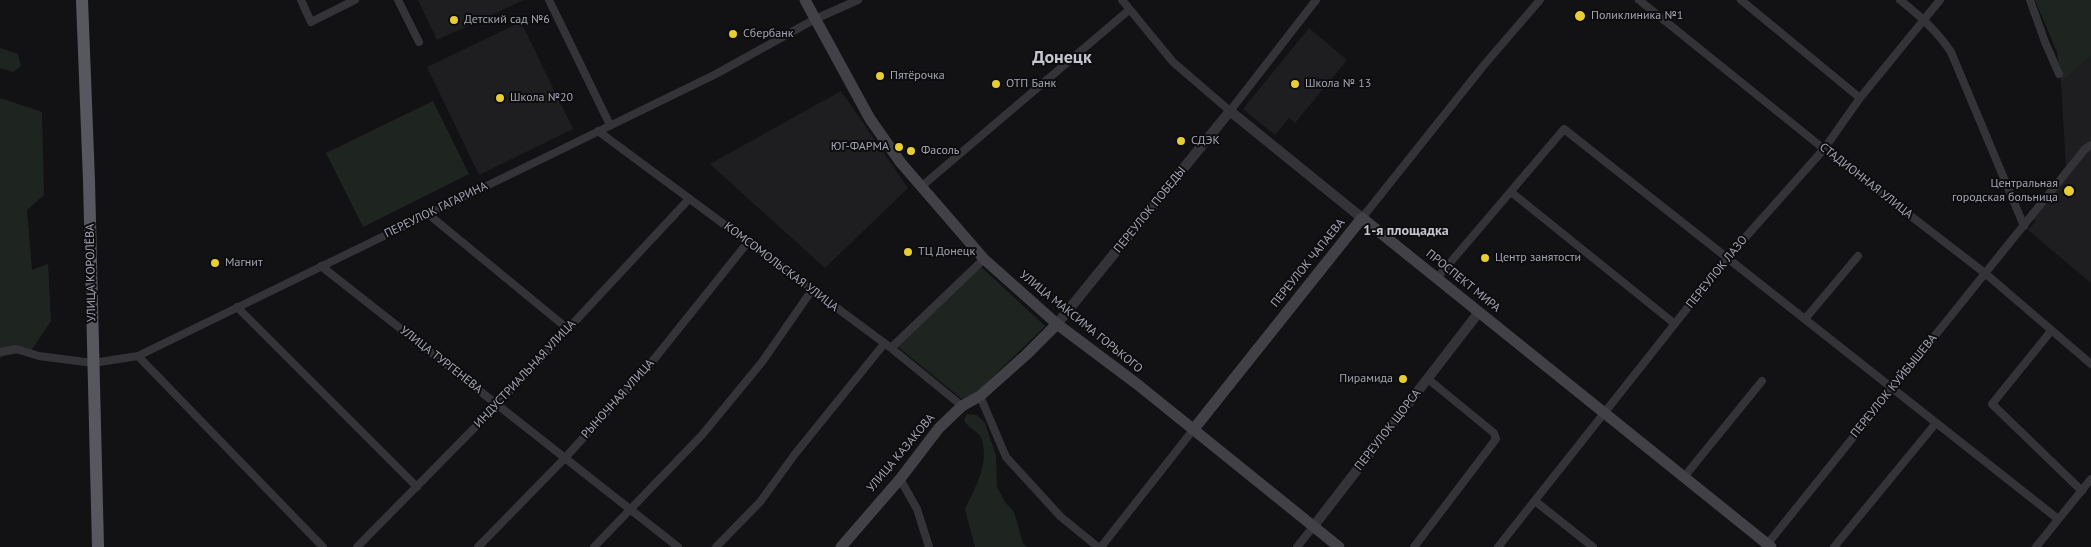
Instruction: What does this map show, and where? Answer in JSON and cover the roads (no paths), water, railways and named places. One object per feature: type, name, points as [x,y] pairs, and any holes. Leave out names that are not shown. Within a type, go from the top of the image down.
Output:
[{"type":"highway","name":"УЛИЦА КОРОЛЁВА","points":[[82,0],[89,181],[98,547]]},
{"type":"main road","name":"УЛИЦА МАКСИМА ГОРЬКОГО","points":[[805,0],[870,119],[902,163],[984,259],[1057,324],[1339,547]]},
{"type":"main road","name":"ПРОСПЕКТ МИРА","points":[[1362,218],[1768,546]]},
{"type":"main road","name":"ПЕРЕУЛОК ЧАПАЕВА","points":[[1193,430],[1362,218]]},
{"type":"main road","name":"УЛИЦА КАЗАКОВА","points":[[843,546],[900,479],[939,428],[962,406],[980,396],[1057,324]]},
{"type":"street","points":[[301,0],[311,22],[355,0]]},
{"type":"street","points":[[398,0],[419,42]]},
{"type":"street","points":[[549,0],[610,125]]},
{"type":"street","name":"ПЕРЕУЛОК ГАГАРИНА","points":[[0,352],[16,349],[39,356],[93,363],[138,356],[716,74],[815,19],[858,0]]},
{"type":"street","name":"ПРОСПЕКТ МИРА","points":[[1122,0],[1173,62],[1230,112],[1362,218]]},
{"type":"street","name":"ПЕРЕУЛОК ПОБЕДЫ","points":[[1057,324],[1230,112],[1316,0]]},
{"type":"street","name":"ПЕРЕУЛОК ЧАПАЕВА","points":[[1362,218],[1484,65],[1540,0]]},
{"type":"street","name":"СТАДИОННАЯ УЛИЦА","points":[[1640,0],[1824,149],[1986,274],[2091,364]]},
{"type":"street","points":[[1741,0],[1860,98]]},
{"type":"street","points":[[1900,0],[1925,20],[1942,38],[1951,52],[2024,226]]},
{"type":"street","name":"ПЕРЕУЛОК ЛАЗО","points":[[1498,547],[1727,258],[1824,149],[1860,98],[1940,0]]},
{"type":"street","points":[[2030,0],[2059,74]]},
{"type":"street","points":[[922,186],[1129,10]]},
{"type":"street","points":[[1437,278],[1564,129],[2058,519]]},
{"type":"street","name":"КОМСОМОЛЬСКАЯ УЛИЦА","points":[[598,131],[888,346],[962,406]]},
{"type":"street","name":"ПЕРЕУЛОК КУЙБЫШЕВА","points":[[1768,546],[1892,388],[1986,274],[2085,149],[2091,145]]},
{"type":"street","points":[[1511,192],[1675,324]]},
{"type":"street","name":"ИНДУСТРИАЛЬНАЯ УЛИЦА","points":[[357,547],[497,405],[689,199]]},
{"type":"street","points":[[428,214],[568,329]]},
{"type":"street","name":"РЫНОЧНАЯ УЛИЦА","points":[[478,547],[565,458],[651,363],[748,242]]},
{"type":"street","points":[[1805,319],[1858,256]]},
{"type":"street","points":[[716,547],[760,502],[795,454],[888,346],[984,259]]},
{"type":"street","name":"УЛИЦА ТУРГЕНЕВА","points":[[321,266],[678,547]]},
{"type":"street","points":[[594,547],[708,428],[762,362],[812,290]]},
{"type":"street","points":[[237,307],[417,486]]},
{"type":"street","name":"ПЕРЕУЛОК ЩОРСА","points":[[1297,547],[1479,312]]},
{"type":"street","points":[[2051,331],[1992,404],[2082,491]]},
{"type":"street","points":[[138,356],[324,547]]},
{"type":"street","points":[[1414,547],[1496,439],[1494,433],[1428,379]]},
{"type":"street","points":[[1684,477],[1762,381]]},
{"type":"street","points":[[980,396],[1006,457],[1061,517],[1100,547]]},
{"type":"street","points":[[1834,547],[1936,423]]},
{"type":"street","name":"ПЕРЕУЛОК ЧАПАЕВА","points":[[1100,547],[1193,430]]},
{"type":"street","points":[[900,479],[917,509],[929,547]]},
{"type":"street","points":[[2036,547],[2091,479]]},
{"type":"street","points":[[1535,501],[1593,547]]},
{"type":"place","name":"Поликлиника №1","points":[[1580,16]]},
{"type":"place","name":"Детский сад №6","points":[[454,20]]},
{"type":"place","name":"Сбербанк","points":[[733,34]]},
{"type":"place","name":"Пятёрочка","points":[[880,76]]},
{"type":"place","name":"ОТП Банк","points":[[996,84]]},
{"type":"place","name":"Школа № 13","points":[[1295,84]]},
{"type":"place","name":"Школа №20","points":[[500,98]]},
{"type":"place","name":"СДЭК","points":[[1181,141]]},
{"type":"place","name":"ЮГ-ФАРМА","points":[[899,147]]},
{"type":"place","name":"Фасоль","points":[[911,151]]},
{"type":"place","name":"Центральная городская больница","points":[[2069,191]]},
{"type":"place","name":"ТЦ Донецк","points":[[908,252]]},
{"type":"place","name":"Центр занятости","points":[[1485,258]]},
{"type":"place","name":"Магнит","points":[[215,263]]},
{"type":"place","name":"Пирамида","points":[[1403,379]]},
{"type":"district","name":"Донецк","points":[[1062,58]]},
{"type":"district","name":"1-я площадка","points":[[1406,231]]}]
